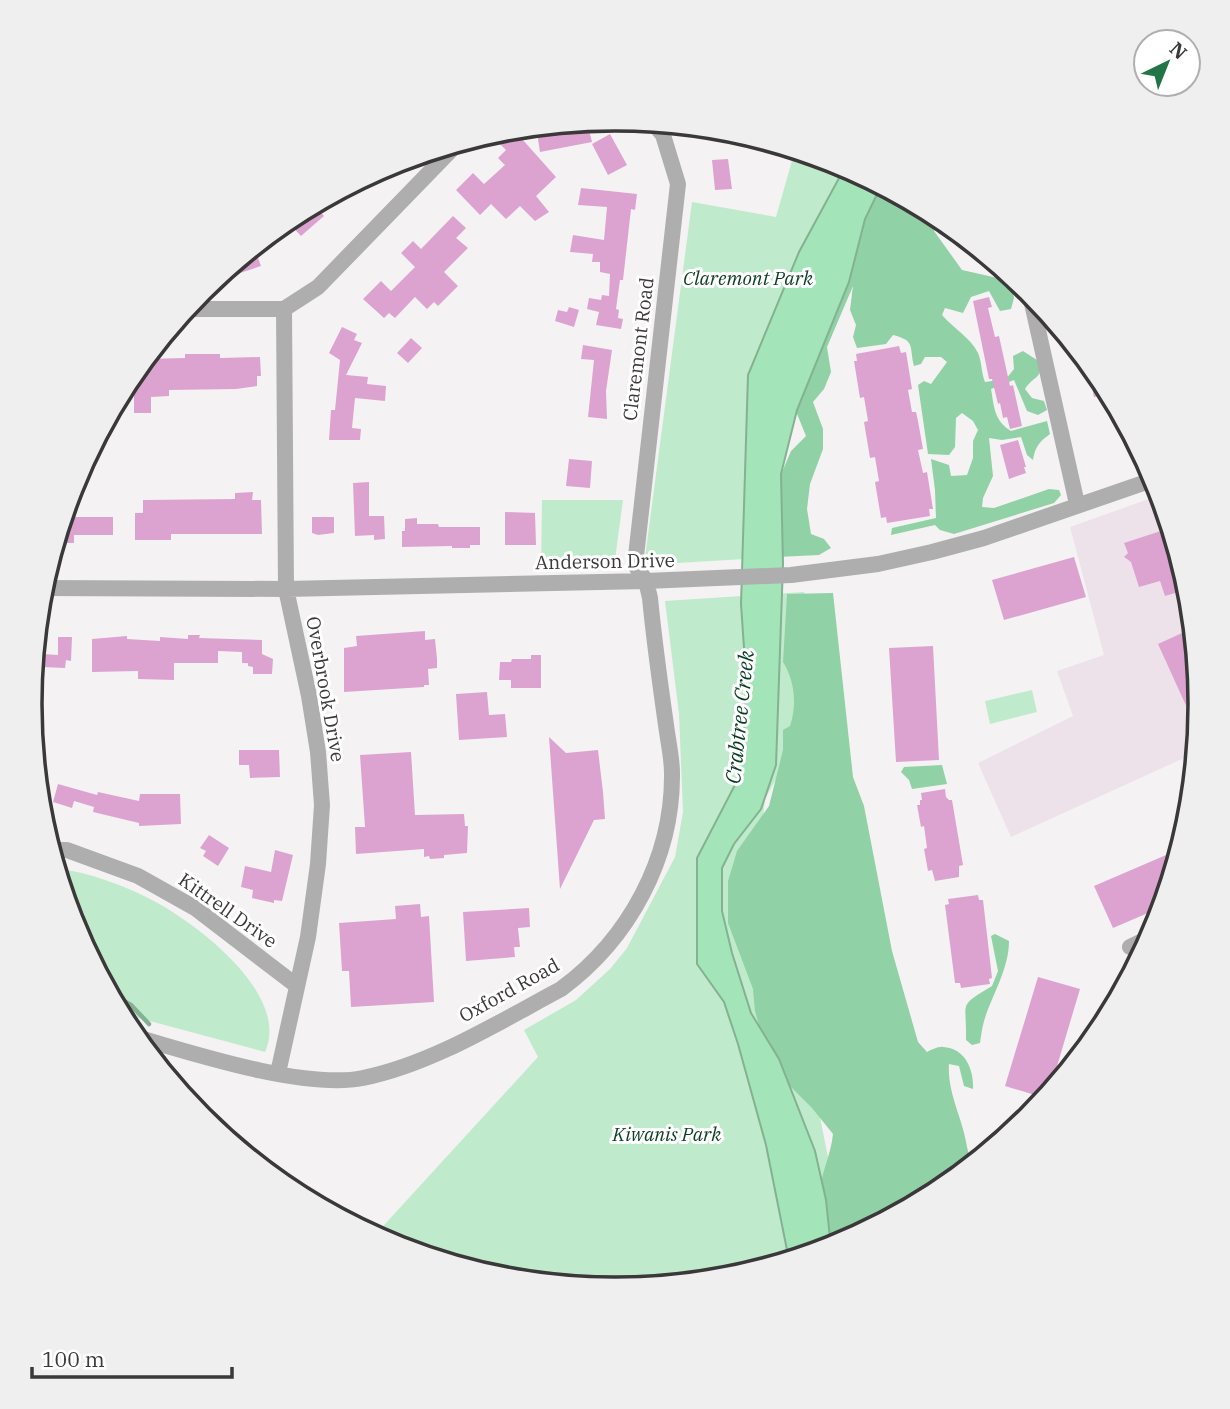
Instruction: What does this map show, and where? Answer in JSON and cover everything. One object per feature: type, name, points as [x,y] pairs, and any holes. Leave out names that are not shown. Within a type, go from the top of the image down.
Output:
[{"type":"street","name":"Claremont Road","points":[[646,582],[635,565],[678,184],[662,134]]},
{"type":"street","points":[[201,309],[284,309],[318,287],[443,158]]},
{"type":"street","name":"Overbrook Drive","points":[[278,1073],[308,937],[318,864],[322,805],[318,752],[309,696],[286,589],[284,309]]},
{"type":"street","points":[[1033,313],[1077,505]]},
{"type":"street","name":"Anderson Drive","points":[[54,588],[286,589],[646,582],[810,573],[878,565],[984,538],[1143,483]]},
{"type":"street","name":"Oxford Road","points":[[152,1041],[278,1073],[322,1079],[360,1079],[411,1065],[561,989],[578,976],[624,924],[656,864],[670,817],[672,772],[646,582]]},
{"type":"street","name":"Kittrell Drive","points":[[61,850],[138,876],[195,908],[297,986]]},
{"type":"street","points":[[1130,947],[1135,945]]},
{"type":"shaded area","points":[[839,178],[877,195],[865,219],[849,282],[797,410],[781,474],[783,564],[776,765],[761,809],[734,844],[722,868],[722,911],[732,953],[751,1013],[779,1059],[815,1151],[826,1200],[830,1236],[787,1251],[766,1145],[738,1044],[724,1002],[697,964],[697,858],[736,783],[744,734],[746,677],[741,604],[748,375],[799,252]]},
{"type":"shaded area","points":[[867,190],[902,208],[935,229],[962,270],[997,278],[1013,293],[1011,309],[1000,311],[989,291],[971,297],[963,313],[945,308],[942,315],[975,347],[985,382],[1006,379],[1014,369],[1013,356],[1023,351],[1040,362],[1039,375],[1025,389],[1032,398],[1044,401],[1047,410],[1038,415],[1027,411],[1014,380],[991,389],[996,413],[1005,427],[1011,431],[1047,421],[1050,434],[1038,445],[1033,460],[1027,455],[1021,437],[1002,440],[989,438],[993,476],[982,507],[994,508],[1049,489],[1059,490],[1061,495],[1054,503],[954,534],[940,530],[935,525],[891,535],[892,528],[936,518],[931,459],[949,465],[951,476],[967,475],[973,458],[973,441],[978,430],[973,421],[962,413],[956,418],[955,447],[949,455],[928,454],[918,385],[924,381],[931,384],[947,362],[941,357],[925,357],[921,364],[914,366],[908,342],[893,335],[886,344],[857,348],[853,337],[856,325],[850,310],[853,286],[827,347],[831,372],[824,389],[813,402],[823,429],[823,449],[810,484],[807,509],[811,534],[824,539],[831,548],[819,555],[777,557],[777,484],[791,451],[806,436],[795,409]]},
{"type":"shaded area","points":[[1149,499],[1168,556],[1183,630],[1188,704],[1185,757],[1011,837],[978,763],[1073,716],[1057,671],[1104,655],[1070,527]]},
{"type":"shaded area","points":[[833,593],[853,777],[864,806],[892,951],[918,1042],[927,1052],[943,1047],[958,1051],[970,1068],[973,1089],[964,1086],[959,1066],[949,1064],[950,1085],[969,1155],[901,1201],[826,1237],[820,1194],[833,1134],[784,1080],[763,1039],[755,1011],[753,989],[728,923],[728,881],[737,851],[769,806],[783,750],[783,730],[790,726],[792,718],[792,685],[783,662],[787,594]]},
{"type":"shaded area","points":[[942,765],[947,784],[912,789],[909,780],[901,772],[904,767]]},
{"type":"shaded area","points":[[995,934],[1009,941],[1006,962],[984,1021],[980,1043],[972,1045],[966,1040],[966,1006],[992,986],[998,971],[991,936]]},
{"type":"green space","name":"Claremont Park","points":[[792,160],[862,188],[814,283],[761,558],[644,565],[692,202],[776,217]]},
{"type":"green space","points":[[542,500],[623,500],[614,567],[541,570]]},
{"type":"green space","name":"Kiwanis Park","points":[[804,592],[814,657],[780,772],[765,799],[762,828],[843,1230],[799,1247],[727,1266],[690,1273],[615,1278],[540,1273],[503,1266],[467,1258],[396,1234],[382,1227],[538,1057],[524,1030],[576,1000],[610,969],[627,948],[675,857],[683,812],[679,714],[665,601]]},
{"type":"green space","points":[[1032,690],[1037,712],[990,724],[985,701]]},
{"type":"green space","points":[[67,870],[93,876],[141,894],[192,925],[214,943],[252,984],[264,1007],[269,1030],[265,1052],[135,1017],[101,958]]},
{"type":"building","points":[[590,132],[592,142],[540,152],[538,136]]},
{"type":"building","points":[[610,134],[627,165],[608,175],[592,144]]},
{"type":"building","points":[[522,139],[556,177],[536,196],[549,212],[535,221],[520,206],[506,219],[491,204],[480,215],[456,190],[473,173],[484,184],[505,165],[498,158],[506,150],[500,144]]},
{"type":"building","points":[[728,159],[732,189],[715,190],[712,160]]},
{"type":"building","points":[[581,188],[637,194],[635,210],[631,209],[623,280],[620,280],[616,309],[619,310],[618,318],[623,319],[621,329],[596,325],[599,312],[587,309],[589,298],[601,300],[602,295],[609,296],[610,274],[600,272],[600,262],[592,262],[593,254],[570,252],[573,235],[604,240],[607,207],[578,205]]},
{"type":"building","points":[[321,213],[324,216],[301,236],[295,229]]},
{"type":"building","points":[[453,216],[466,228],[456,238],[468,248],[444,272],[458,286],[438,306],[434,302],[427,309],[415,297],[395,318],[389,313],[384,318],[363,299],[381,281],[391,291],[415,267],[401,253],[413,241],[421,249]]},
{"type":"building","points":[[258,257],[261,266],[237,274]]},
{"type":"building","points":[[989,297],[992,307],[988,308],[995,337],[999,336],[1022,426],[1010,429],[1007,417],[1003,418],[992,379],[989,379],[973,301]]},
{"type":"building","points":[[569,307],[579,310],[574,327],[555,321],[558,310],[567,312]]},
{"type":"building","points":[[342,327],[357,334],[354,340],[362,343],[346,375],[368,377],[367,384],[386,386],[385,401],[355,398],[352,428],[361,429],[360,440],[329,440],[331,410],[335,410],[340,360],[329,353]]},
{"type":"building","points":[[411,338],[422,348],[408,363],[397,353]]},
{"type":"building","points":[[583,345],[612,350],[606,391],[607,419],[588,417],[594,360],[581,359]]},
{"type":"building","points":[[899,346],[901,353],[906,352],[912,389],[908,390],[912,412],[916,412],[923,449],[918,450],[923,473],[927,472],[933,509],[929,509],[930,516],[887,523],[886,517],[881,518],[875,482],[879,481],[875,457],[870,458],[864,422],[868,421],[864,397],[860,398],[854,361],[857,361],[856,354]]},
{"type":"building","points":[[185,354],[220,354],[220,358],[260,357],[261,376],[257,376],[257,386],[169,390],[169,396],[151,397],[151,413],[134,413],[134,394],[158,359],[185,358]]},
{"type":"building","points":[[1018,440],[1026,473],[1009,479],[1000,445]]},
{"type":"building","points":[[569,459],[592,461],[590,488],[566,486]]},
{"type":"building","points":[[369,482],[369,516],[384,516],[385,539],[374,540],[374,535],[355,536],[353,483]]},
{"type":"building","points":[[253,492],[252,500],[261,500],[262,534],[171,534],[171,540],[135,540],[135,513],[143,513],[143,500],[235,499],[235,493]]},
{"type":"building","points":[[505,512],[535,513],[536,545],[505,545]]},
{"type":"building","points":[[74,515],[113,517],[113,535],[74,535],[74,543],[66,543]]},
{"type":"building","points":[[312,517],[334,517],[334,533],[312,533]]},
{"type":"building","points":[[417,518],[417,524],[480,527],[480,545],[470,545],[470,548],[402,547],[405,519]]},
{"type":"building","points":[[1161,531],[1177,592],[1165,596],[1160,581],[1139,587],[1131,562],[1124,557],[1128,553],[1124,543]]},
{"type":"building","points":[[1074,557],[1086,597],[1004,620],[992,580]]},
{"type":"building","points":[[425,631],[425,640],[435,639],[437,659],[437,668],[428,669],[429,685],[344,692],[344,648],[357,646],[356,636]]},
{"type":"building","points":[[1183,632],[1188,710],[1158,644]]},
{"type":"building","points":[[188,635],[200,635],[199,638],[262,640],[262,654],[273,659],[272,674],[253,674],[253,667],[242,663],[242,652],[218,651],[218,663],[174,663],[174,680],[138,679],[138,671],[92,672],[92,639],[127,636],[127,639],[160,641],[160,637],[188,639]]},
{"type":"building","points":[[58,637],[72,637],[71,661],[66,660],[65,668],[43,667],[44,654],[58,655]]},
{"type":"building","points":[[933,646],[939,760],[896,762],[889,648]]},
{"type":"building","points":[[531,655],[541,655],[541,688],[511,688],[511,680],[499,680],[500,662],[531,659]]},
{"type":"building","points":[[487,692],[489,715],[505,714],[507,737],[459,740],[456,694]]},
{"type":"building","points":[[549,737],[566,753],[598,750],[605,819],[594,820],[560,889]]},
{"type":"building","points":[[239,750],[279,750],[280,777],[250,778],[249,765],[239,765]]},
{"type":"building","points":[[411,752],[415,815],[464,814],[465,826],[468,826],[467,853],[430,859],[429,856],[424,857],[424,849],[356,854],[355,827],[365,827],[360,755]]},
{"type":"building","points":[[58,784],[97,795],[98,792],[139,801],[140,794],[180,794],[181,824],[139,826],[139,823],[93,812],[94,807],[74,801],[72,808],[53,802]]},
{"type":"building","points":[[945,789],[946,797],[952,800],[963,865],[959,866],[959,877],[935,881],[932,870],[928,871],[924,826],[921,827],[917,805],[920,805],[922,800],[921,793]]},
{"type":"building","points":[[209,835],[229,848],[218,866],[203,856],[206,851],[200,848]]},
{"type":"building","points":[[275,850],[293,855],[282,901],[274,900],[274,903],[252,898],[253,890],[241,887],[245,866],[271,872]]},
{"type":"building","points":[[1168,854],[1148,913],[1113,928],[1094,886]]},
{"type":"building","points":[[978,895],[979,900],[983,900],[992,978],[989,979],[990,984],[961,988],[960,983],[955,983],[945,905],[949,904],[948,899]]},
{"type":"building","points":[[420,904],[421,917],[429,916],[434,1002],[351,1007],[349,971],[342,971],[339,923],[396,919],[395,906]]},
{"type":"building","points":[[529,908],[530,927],[518,928],[520,947],[514,947],[515,957],[466,961],[463,912]]},
{"type":"building","points":[[1038,977],[1080,989],[1056,1070],[1034,1095],[1005,1086]]},
{"type":"waterway","points":[[126,1002],[149,1024]]},
{"type":"water label","name":"Crabtree Creek","points":[[739,717]]}]
